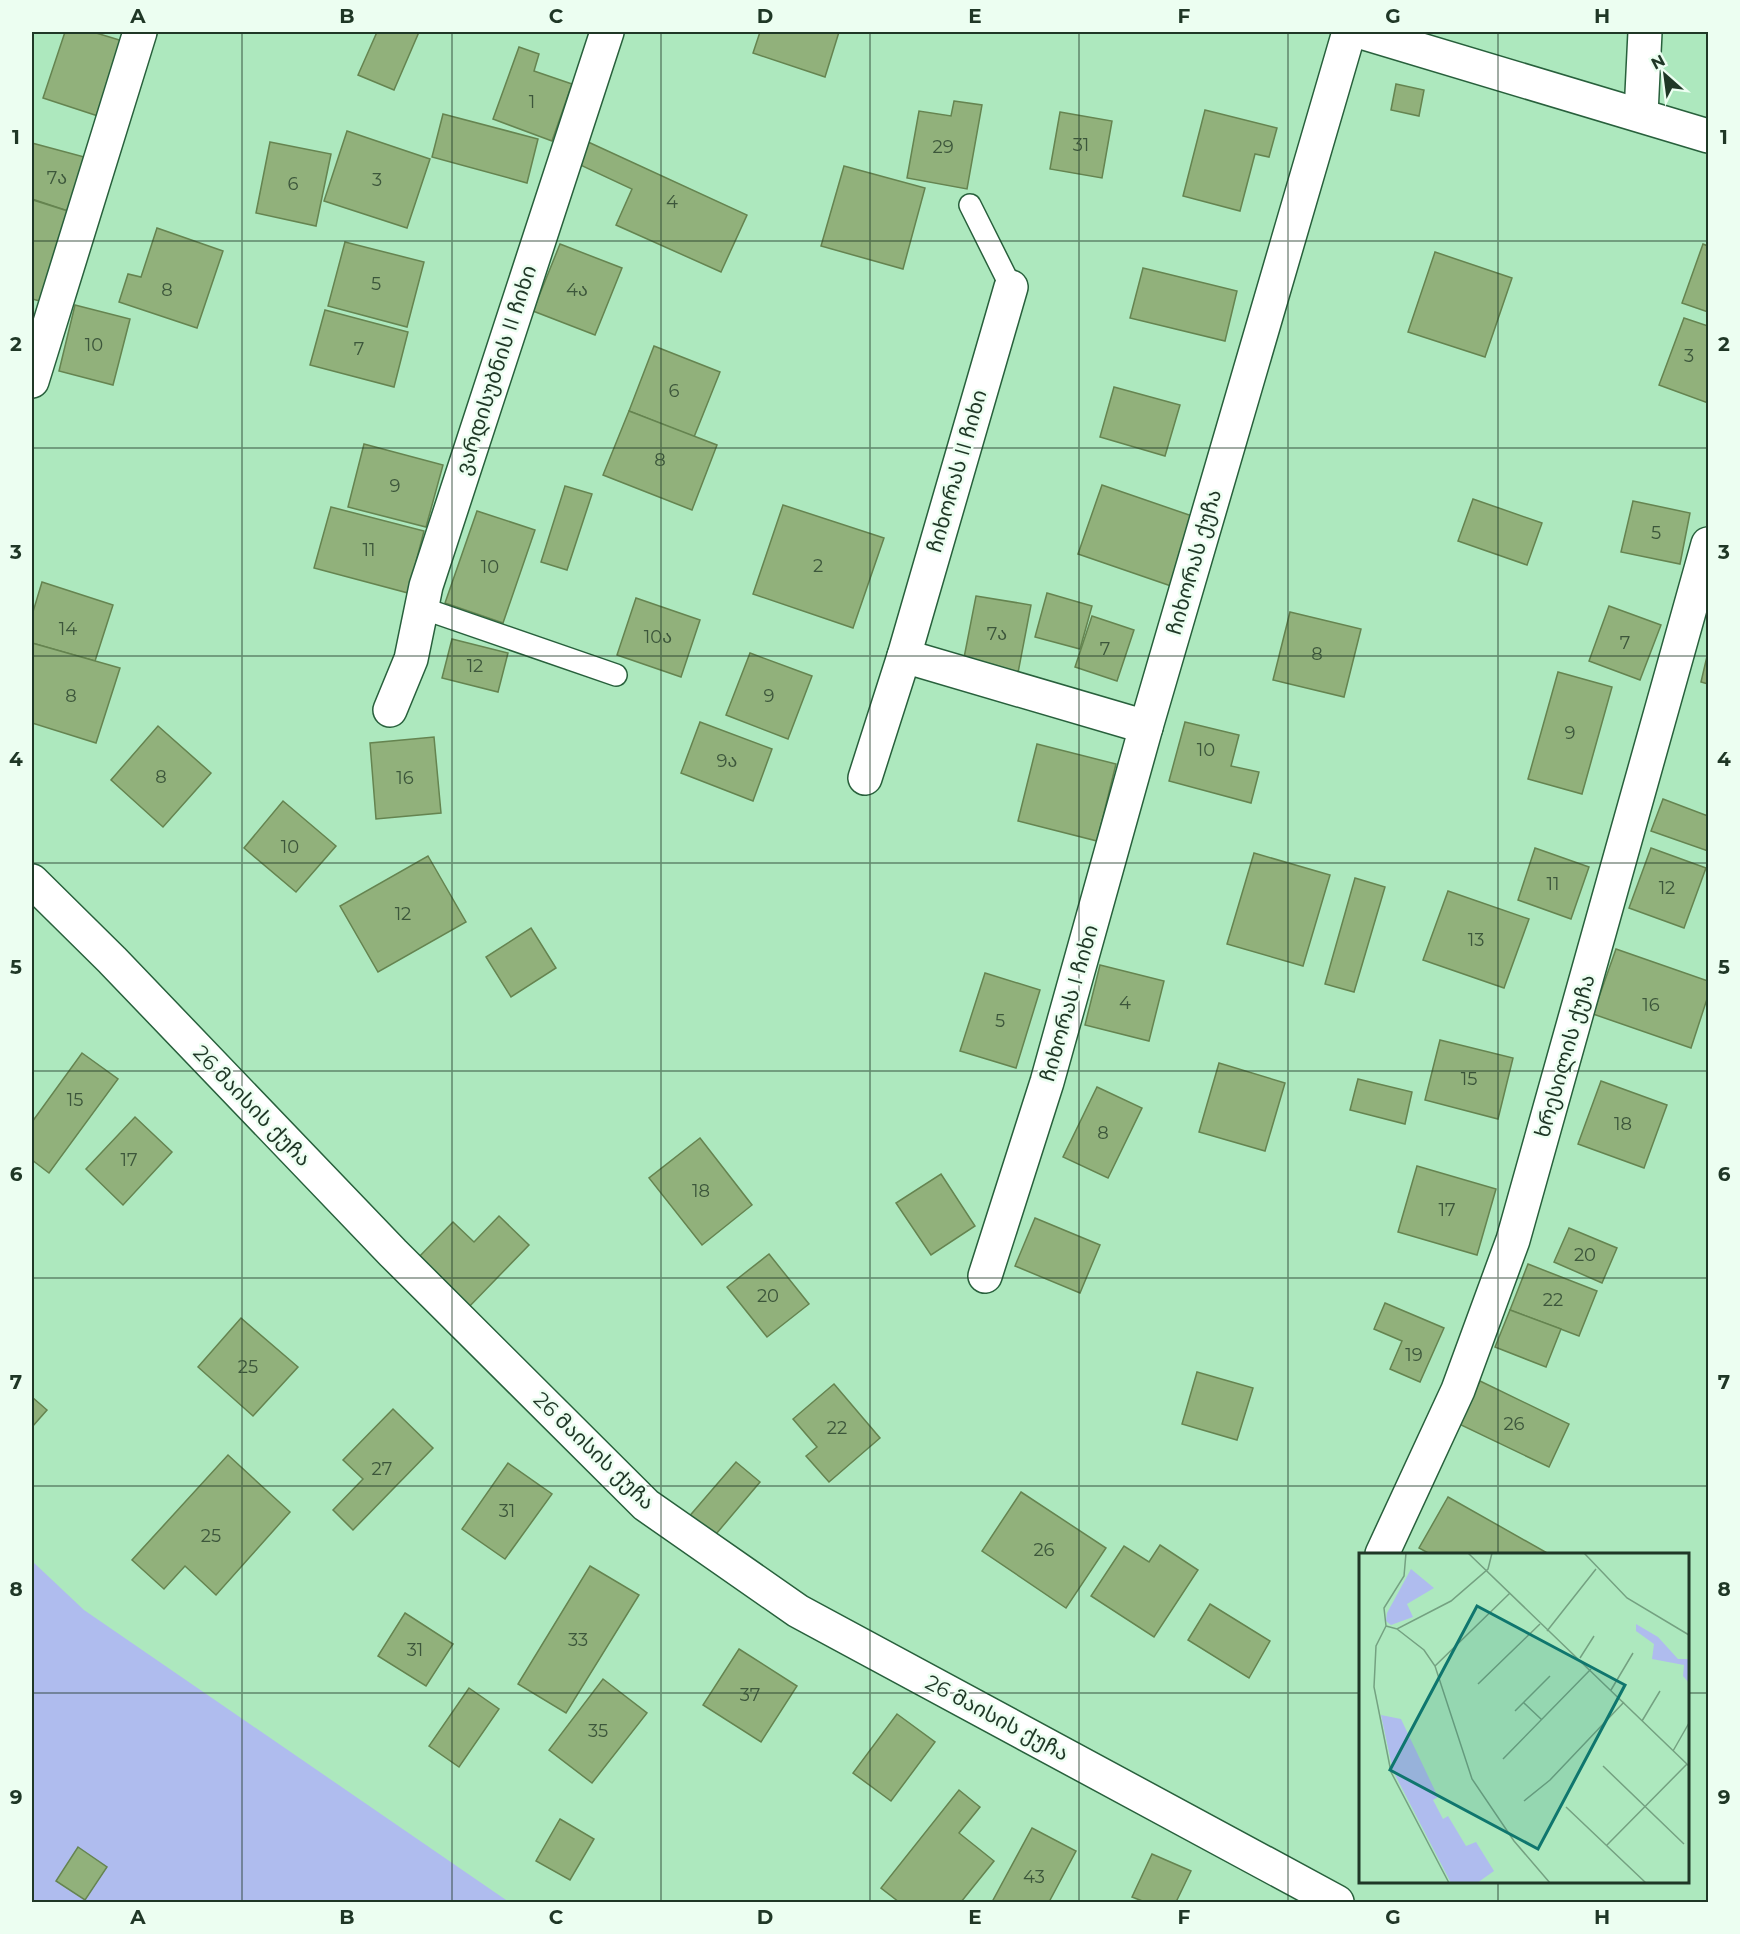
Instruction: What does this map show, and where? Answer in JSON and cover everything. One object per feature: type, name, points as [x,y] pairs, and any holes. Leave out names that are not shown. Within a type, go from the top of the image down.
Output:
[{"type":"street","points":[[32,381],[140,32]]},
{"type":"street","name":"ვარდისუბნის II ჩიხი","points":[[390,710],[411,659],[426,586],[607,32]]},
{"type":"street","name":"ჩიხორას ქუჩა","points":[[1146,727],[1349,32]]},
{"type":"street","points":[[1361,32],[1641,114],[1708,136]]},
{"type":"street","points":[[1641,114],[1645,32]]},
{"type":"street","name":"ჩიხორას II ჩიხი","points":[[904,656],[1011,287]]},
{"type":"street","name":"ხრესილის ქუჩა","points":[[1382,1553],[1458,1390],[1513,1240],[1708,544]]},
{"type":"street","points":[[865,778],[904,656],[1146,727]]},
{"type":"street","name":"ჩიხორას I ჩიხი","points":[[985,1276],[1047,1082],[1146,727]]},
{"type":"street","name":"26 მაისის ქუჩა","points":[[32,881],[112,960],[393,1253],[646,1505],[798,1611],[1337,1902]]},
{"type":"lane","points":[[970,205],[1011,287]]},
{"type":"lane","points":[[422,608],[616,675]]},
{"type":"shaded area","points":[[32,1561],[84,1610],[509,1902],[32,1902]]},
{"type":"building","points":[[65,32],[93,32],[126,42],[101,117],[43,98]]},
{"type":"building","points":[[377,32],[419,32],[394,90],[358,75]]},
{"type":"building","points":[[760,32],[839,32],[825,77],[753,53]]},
{"type":"building","points":[[519,47],[539,54],[534,71],[572,84],[552,141],[493,119]]},
{"type":"building","points":[[1396,84],[1424,90],[1419,116],[1391,110]]},
{"type":"building","points":[[954,101],[982,105],[967,189],[907,178],[919,111],[951,116]]},
{"type":"building","points":[[1205,110],[1277,128],[1269,157],[1255,154],[1240,211],[1183,196]]},
{"type":"building","points":[[1060,112],[1112,121],[1102,178],[1050,169]]},
{"type":"building","points":[[443,114],[538,139],[527,183],[432,157]]},
{"type":"building","points":[[347,131],[430,159],[407,228],[324,201]]},
{"type":"building","points":[[586,141],[747,215],[721,272],[616,225],[632,189],[576,163]]},
{"type":"building","points":[[270,142],[331,154],[316,226],[256,213]]},
{"type":"building","points":[[32,143],[88,158],[74,213],[32,199]]},
{"type":"building","points":[[844,166],[925,188],[903,269],[821,246]]},
{"type":"building","points":[[33,200],[74,213],[51,304],[32,299]]},
{"type":"building","points":[[157,228],[223,251],[197,328],[119,302],[128,274],[141,277]]},
{"type":"building","points":[[345,242],[424,262],[407,327],[328,306]]},
{"type":"building","points":[[560,244],[622,268],[595,335],[533,311]]},
{"type":"building","points":[[1703,244],[1708,246],[1708,312],[1682,303]]},
{"type":"building","points":[[1435,252],[1512,278],[1485,357],[1408,332]]},
{"type":"building","points":[[1143,268],[1237,291],[1225,341],[1130,318]]},
{"type":"building","points":[[75,305],[130,319],[113,385],[59,371]]},
{"type":"building","points":[[325,310],[408,332],[394,387],[310,365]]},
{"type":"building","points":[[1684,318],[1708,326],[1708,403],[1659,385]]},
{"type":"building","points":[[654,346],[720,372],[694,437],[629,411]]},
{"type":"building","points":[[1114,387],[1180,405],[1165,456],[1100,437]]},
{"type":"building","points":[[629,411],[717,445],[692,510],[603,475]]},
{"type":"building","points":[[364,444],[443,465],[426,527],[348,507]]},
{"type":"building","points":[[1102,485],[1195,517],[1171,586],[1078,554]]},
{"type":"building","points":[[565,486],[592,494],[567,570],[541,562]]},
{"type":"building","points":[[1473,499],[1542,523],[1527,565],[1458,541]]},
{"type":"building","points":[[1633,501],[1690,513],[1680,564],[1621,552]]},
{"type":"building","points":[[783,505],[884,538],[853,628],[753,594]]},
{"type":"building","points":[[331,507],[424,531],[408,593],[314,568]]},
{"type":"building","points":[[477,511],[535,530],[503,623],[445,603]]},
{"type":"building","points":[[42,582],[113,605],[95,661],[32,643],[32,615]]},
{"type":"building","points":[[1047,593],[1092,606],[1080,649],[1035,637]]},
{"type":"building","points":[[976,596],[1031,605],[1018,673],[963,663]]},
{"type":"building","points":[[636,598],[700,620],[681,677],[617,655]]},
{"type":"building","points":[[1609,606],[1661,625],[1640,680],[1589,661]]},
{"type":"building","points":[[1290,612],[1361,629],[1344,697],[1273,680]]},
{"type":"building","points":[[1092,616],[1134,630],[1117,681],[1075,667]]},
{"type":"building","points":[[452,639],[508,653],[498,692],[442,678]]},
{"type":"building","points":[[32,643],[120,668],[96,743],[32,723]]},
{"type":"building","points":[[1708,652],[1708,684],[1701,682]]},
{"type":"building","points":[[750,653],[812,676],[788,739],[726,715]]},
{"type":"building","points":[[1558,672],[1612,687],[1582,794],[1528,779]]},
{"type":"building","points":[[700,722],[772,749],[753,801],[681,773]]},
{"type":"building","points":[[1185,722],[1239,735],[1231,766],[1259,772],[1251,803],[1169,781]]},
{"type":"building","points":[[158,726],[211,773],[163,827],[111,780]]},
{"type":"building","points":[[434,737],[441,813],[376,819],[370,743]]},
{"type":"building","points":[[1037,744],[1116,764],[1097,841],[1018,821]]},
{"type":"building","points":[[1663,799],[1708,816],[1708,851],[1651,831]]},
{"type":"building","points":[[283,801],[336,846],[296,892],[244,848]]},
{"type":"building","points":[[1535,848],[1589,867],[1571,919],[1518,900]]},
{"type":"building","points":[[1651,848],[1706,868],[1684,928],[1629,908]]},
{"type":"building","points":[[1254,853],[1330,875],[1303,966],[1227,944]]},
{"type":"building","points":[[428,856],[466,922],[378,972],[340,906]]},
{"type":"building","points":[[1355,878],[1385,887],[1354,992],[1325,984]]},
{"type":"building","points":[[1448,891],[1529,919],[1504,988],[1423,960]]},
{"type":"building","points":[[531,928],[556,968],[511,997],[486,957]]},
{"type":"building","points":[[1616,949],[1708,981],[1708,996],[1691,1048],[1593,1014]]},
{"type":"building","points":[[1100,965],[1164,981],[1149,1041],[1085,1025]]},
{"type":"building","points":[[985,973],[1040,990],[1016,1068],[960,1051]]},
{"type":"building","points":[[1440,1040],[1513,1058],[1498,1119],[1425,1100]]},
{"type":"building","points":[[82,1053],[118,1079],[49,1173],[32,1160],[32,1122]]},
{"type":"building","points":[[1219,1063],[1285,1083],[1265,1151],[1199,1132]]},
{"type":"building","points":[[1358,1079],[1412,1092],[1405,1124],[1350,1110]]},
{"type":"building","points":[[1601,1081],[1667,1105],[1644,1168],[1578,1144]]},
{"type":"building","points":[[1097,1087],[1142,1108],[1108,1178],[1063,1157]]},
{"type":"building","points":[[135,1117],[172,1152],[123,1205],[86,1169]]},
{"type":"building","points":[[700,1138],[752,1205],[702,1245],[649,1178]]},
{"type":"building","points":[[1417,1166],[1496,1189],[1477,1255],[1398,1232]]},
{"type":"building","points":[[941,1174],[975,1226],[931,1255],[896,1203]]},
{"type":"building","points":[[499,1216],[529,1245],[466,1310],[415,1261],[453,1222],[474,1242]]},
{"type":"building","points":[[1035,1218],[1100,1245],[1080,1293],[1015,1266]]},
{"type":"building","points":[[1569,1228],[1617,1248],[1602,1283],[1554,1262]]},
{"type":"building","points":[[769,1254],[809,1304],[767,1337],[727,1287]]},
{"type":"building","points":[[1528,1264],[1597,1291],[1579,1336],[1510,1310]]},
{"type":"building","points":[[1385,1303],[1444,1328],[1420,1382],[1390,1369],[1402,1341],[1374,1329]]},
{"type":"building","points":[[1510,1310],[1561,1329],[1546,1367],[1495,1347]]},
{"type":"building","points":[[241,1318],[298,1367],[253,1416],[198,1367]]},
{"type":"building","points":[[1197,1372],[1253,1388],[1237,1440],[1182,1424]]},
{"type":"building","points":[[1480,1381],[1569,1424],[1549,1467],[1459,1424]]},
{"type":"building","points":[[834,1384],[880,1438],[829,1482],[806,1456],[817,1447],[793,1419]]},
{"type":"building","points":[[32,1397],[47,1410],[32,1427]]},
{"type":"building","points":[[393,1409],[433,1448],[353,1530],[333,1510],[363,1479],[343,1460]]},
{"type":"building","points":[[228,1455],[290,1512],[216,1595],[185,1566],[164,1589],[132,1560]]},
{"type":"building","points":[[736,1462],[760,1482],[711,1540],[687,1519]]},
{"type":"building","points":[[508,1463],[552,1494],[505,1559],[462,1529]]},
{"type":"building","points":[[1021,1492],[1106,1548],[1066,1608],[982,1551]]},
{"type":"building","points":[[1448,1497],[1547,1553],[1428,1553],[1419,1548]]},
{"type":"building","points":[[1160,1545],[1198,1570],[1154,1637],[1091,1596],[1124,1546],[1149,1562]]},
{"type":"building","points":[[590,1566],[639,1595],[566,1713],[518,1684]]},
{"type":"building","points":[[1210,1604],[1270,1641],[1249,1678],[1188,1640]]},
{"type":"building","points":[[405,1613],[453,1644],[426,1686],[378,1656]]},
{"type":"building","points":[[739,1649],[797,1686],[761,1742],[703,1705]]},
{"type":"building","points":[[603,1679],[647,1713],[592,1783],[549,1750]]},
{"type":"building","points":[[469,1688],[499,1709],[459,1767],[429,1746]]},
{"type":"building","points":[[897,1714],[935,1742],[891,1801],[853,1773]]},
{"type":"building","points":[[959,1790],[980,1807],[959,1833],[994,1861],[961,1902],[899,1902],[881,1888]]},
{"type":"building","points":[[560,1819],[594,1839],[570,1880],[536,1861]]},
{"type":"building","points":[[1032,1828],[1076,1851],[1049,1902],[992,1902]]},
{"type":"building","points":[[78,1847],[107,1867],[85,1900],[56,1881]]},
{"type":"building","points":[[1152,1854],[1191,1871],[1176,1902],[1145,1902],[1132,1897]]}]
